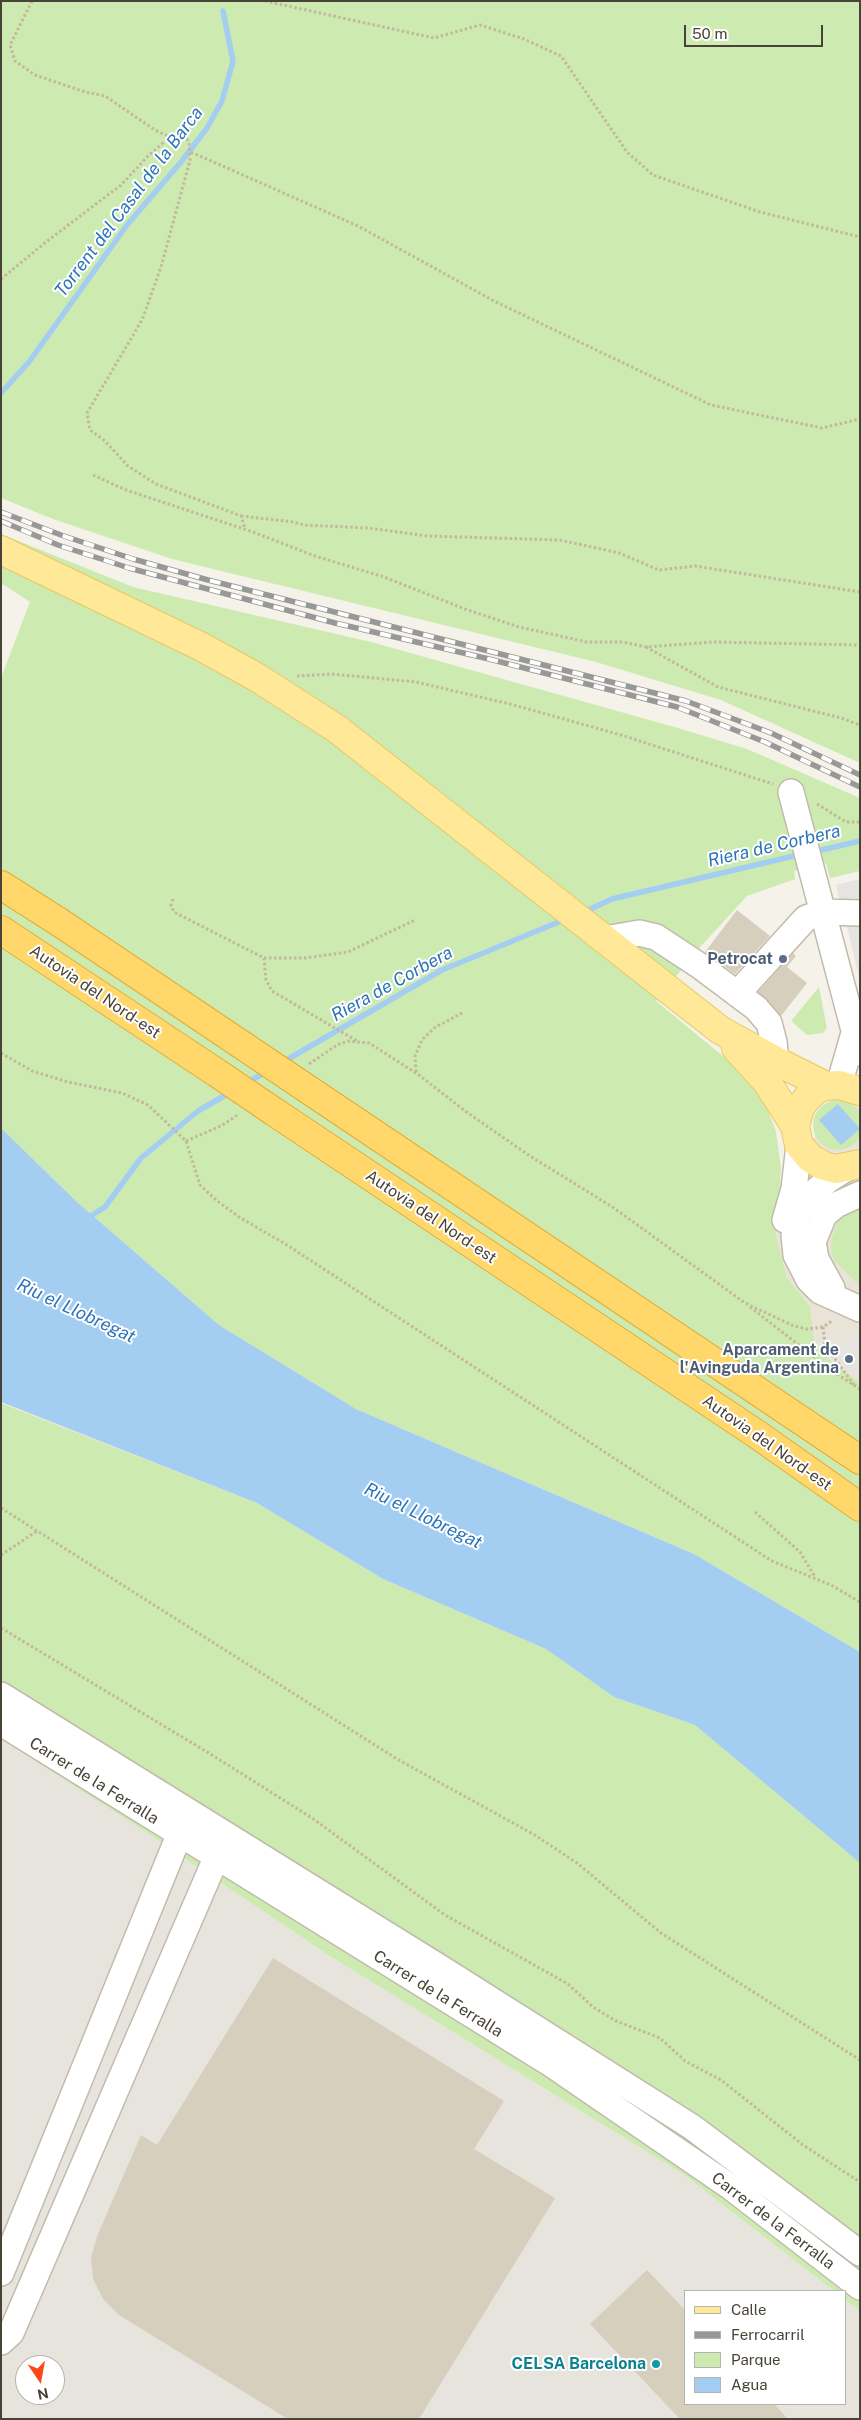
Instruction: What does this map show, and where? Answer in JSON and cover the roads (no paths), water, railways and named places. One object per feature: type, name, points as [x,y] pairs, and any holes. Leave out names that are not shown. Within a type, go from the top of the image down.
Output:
[{"type":"highway","points":[[1,885],[59,922],[860,1460]]},
{"type":"highway","name":"Autovia del Nord-est","points":[[1,930],[750,1430],[860,1508]]},
{"type":"main road","points":[[1,550],[200,646],[258,678],[337,729],[720,1030],[776,1062],[848,1086]]},
{"type":"main road","points":[[720,1030],[767,1082],[797,1136],[817,1163],[836,1169],[855,1166]]},
{"type":"main road","points":[[797,1136],[800,1108],[807,1098],[848,1086]]},
{"type":"street","points":[[791,792],[856,1030],[848,1086]]},
{"type":"street","points":[[737,994],[806,918],[824,912],[860,913]]},
{"type":"street","points":[[599,935],[639,933],[656,937],[700,966],[756,1008],[769,1023],[774,1042],[776,1062]]},
{"type":"street","points":[[797,1136],[794,1189],[785,1221],[786,1257],[801,1286],[811,1296],[828,1305],[844,1300]]},
{"type":"street","points":[[844,1300],[820,1291],[801,1268],[796,1255],[794,1235],[797,1213],[809,1197],[828,1180],[855,1166]]},
{"type":"street","points":[[844,1300],[823,1273],[816,1259],[813,1242],[824,1215],[844,1200],[860,1194]]},
{"type":"street","name":"Carrer de la Ferralla","points":[[1,1695],[184,1822],[692,2127],[860,2253]]},
{"type":"street","name":"Carrer de la Ferralla","points":[[1,1723],[184,1822]]},
{"type":"street","points":[[1,2273],[184,1822]]},
{"type":"street","points":[[1,2342],[11,2333],[221,1845]]},
{"type":"street","name":"Carrer de la Ferralla","points":[[221,1845],[548,2062],[732,2188],[860,2287]]},
{"type":"water","points":[[838,1104],[860,1129],[841,1145],[819,1120]]},
{"type":"water","name":"Riu el Llobregat","points":[[1,1128],[77,1202],[219,1325],[356,1409],[694,1554],[860,1652],[860,1863],[695,1725],[614,1697],[546,1649],[383,1579],[257,1503],[1,1402]]},
{"type":"waterway","name":"Torrent del Casal de la Barca","points":[[1,393],[29,362],[127,225],[181,162],[207,128],[222,101],[233,61],[223,11]]},
{"type":"waterway","name":"Riera de Corbera","points":[[813,852],[860,841]]},
{"type":"waterway","name":"Riera de Corbera","points":[[582,913],[612,899],[802,854]]},
{"type":"waterway","name":"Riera de Corbera","points":[[283,1062],[442,970],[566,919]]},
{"type":"waterway","name":"Riera de Corbera","points":[[246,1083],[266,1072]]},
{"type":"waterway","name":"Riera de Corbera","points":[[86,1219],[105,1207],[141,1158],[198,1111],[231,1092]]},
{"type":"railway","points":[[1,512],[61,535],[133,559],[208,580],[686,701],[771,733],[860,775]]},
{"type":"railway","points":[[1,521],[58,545],[129,568],[335,623],[489,659],[677,707],[765,742],[860,787]]},
{"type":"place","name":"Petrocat","points":[[783,959]]},
{"type":"place","name":"Aparcament de l'Avinguda Argentina","points":[[849,1359]]},
{"type":"place","name":"CELSA Barcelona","points":[[656,2364]]}]
